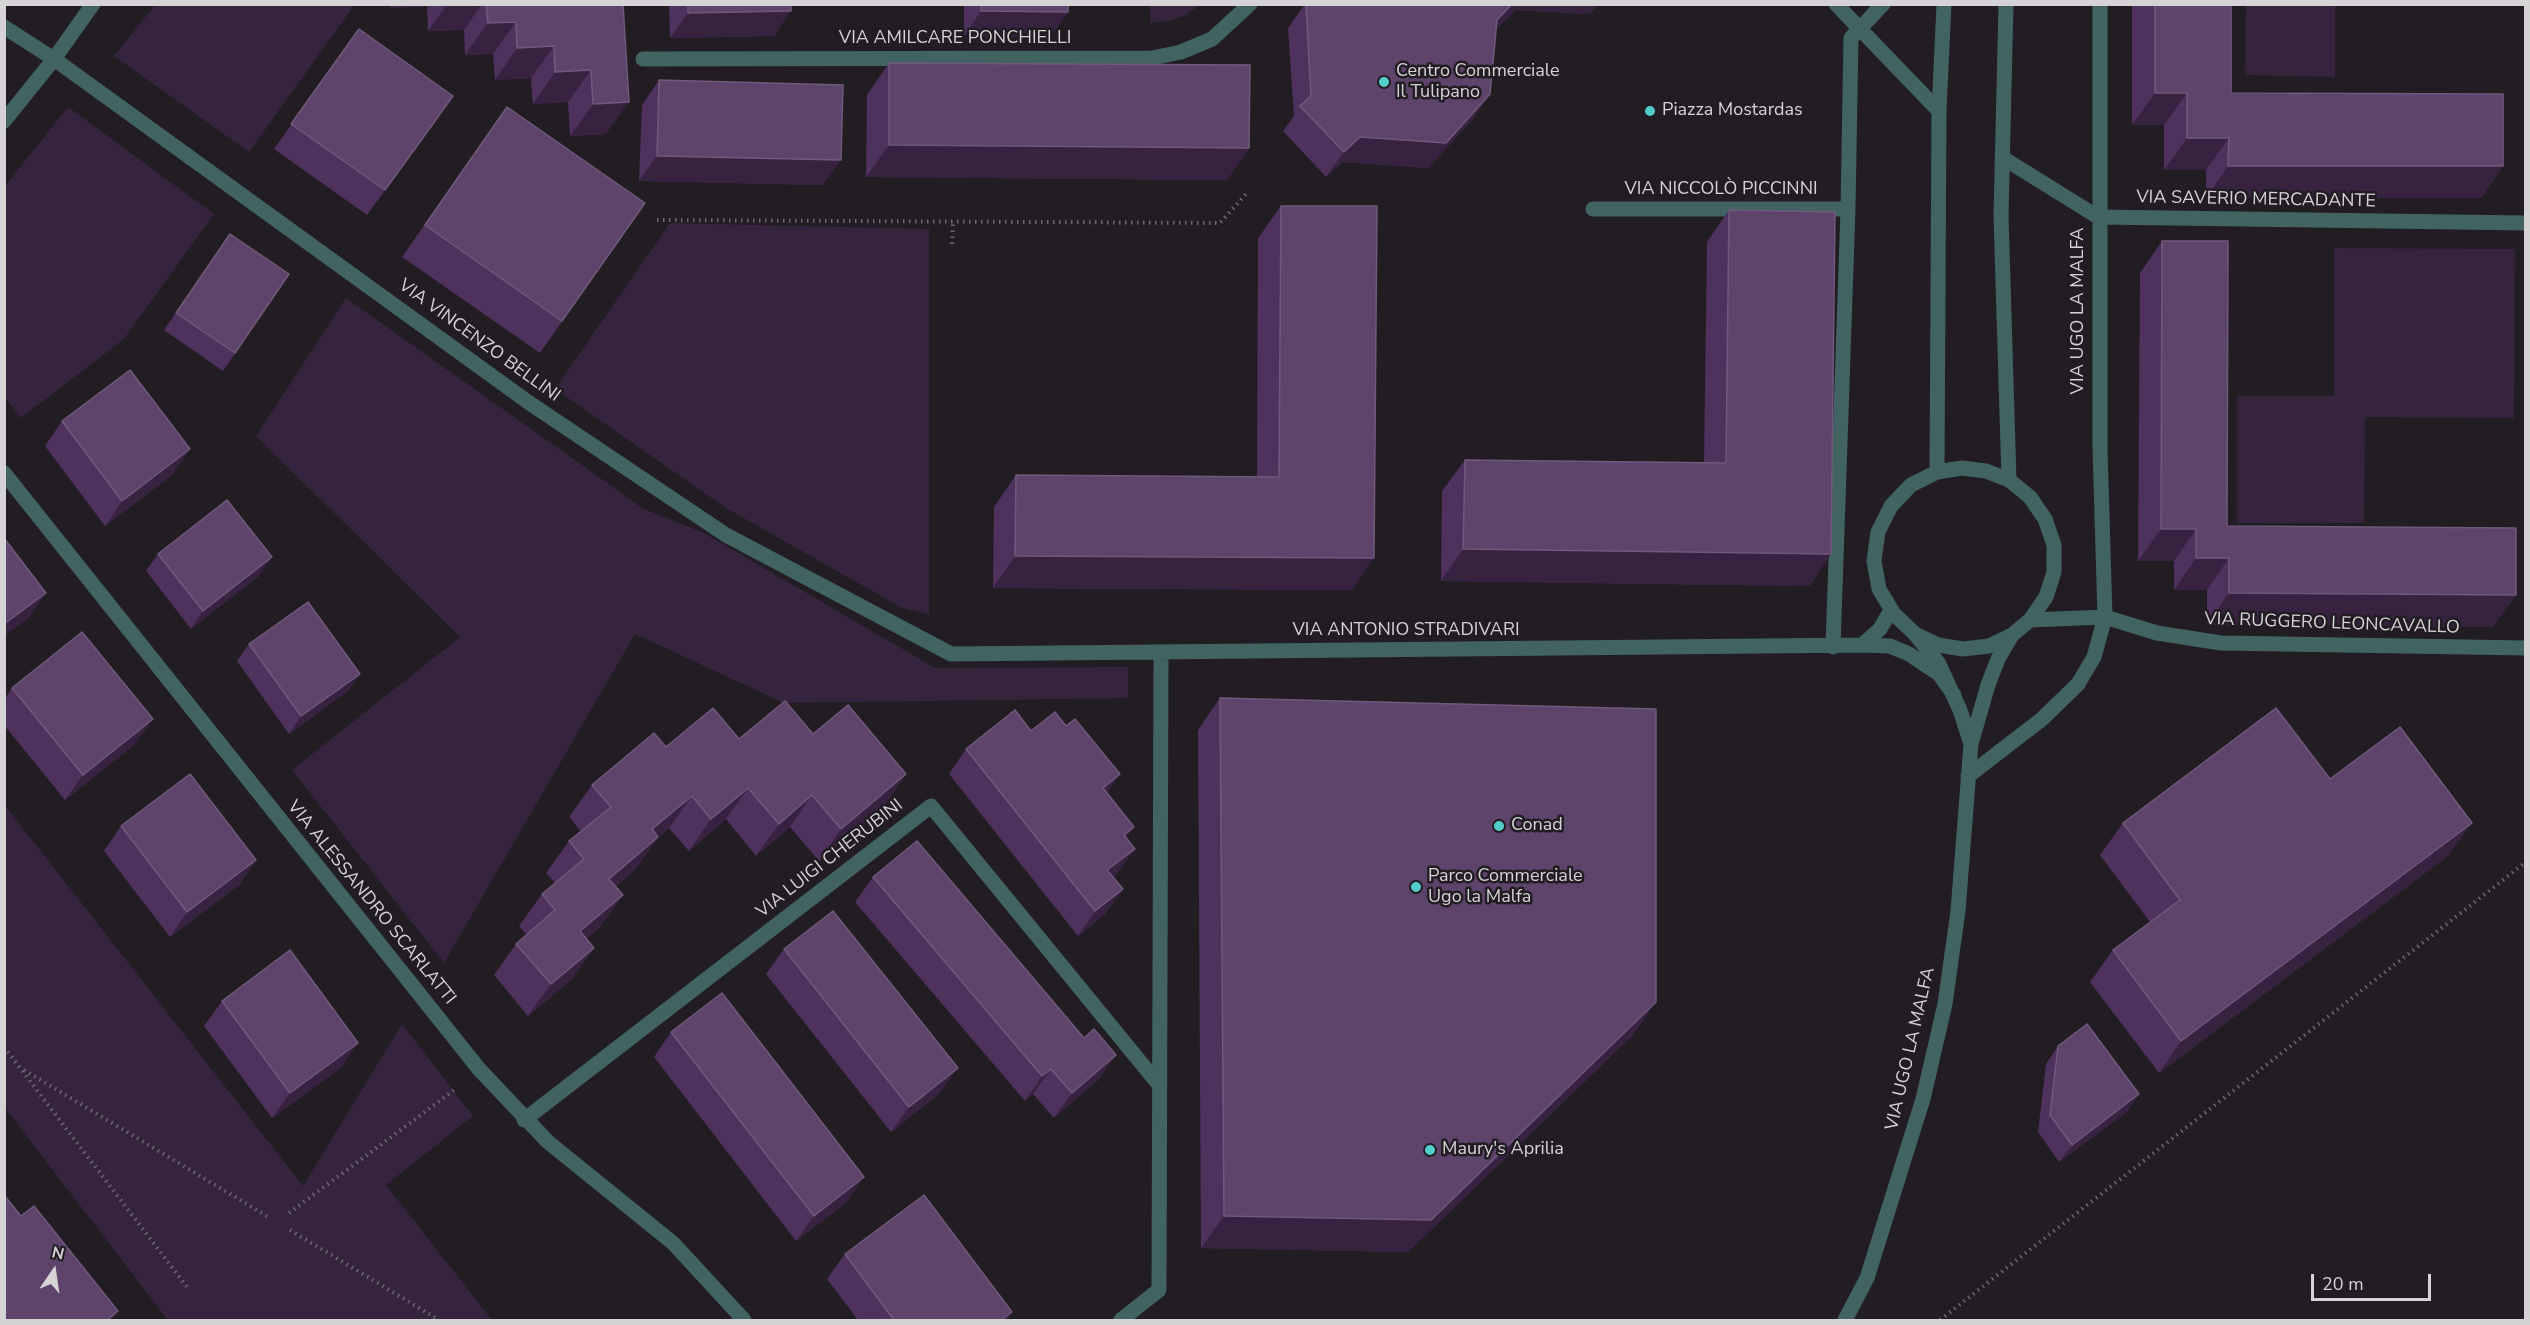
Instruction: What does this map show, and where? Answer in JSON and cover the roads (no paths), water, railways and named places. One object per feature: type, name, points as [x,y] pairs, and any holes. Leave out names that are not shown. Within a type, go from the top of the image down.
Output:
[{"type":"street","points":[[4,121],[54,59],[93,4]]},
{"type":"street","name":"VIA AMILCARE PONCHIELLI","points":[[643,59],[1152,58],[1181,52],[1212,39],[1250,4]]},
{"type":"street","points":[[1836,4],[1939,111]]},
{"type":"street","points":[[1833,647],[1848,209],[1851,38],[1883,4]]},
{"type":"street","points":[[1937,472],[1939,111],[1944,4]]},
{"type":"street","points":[[2006,4],[2001,216],[2009,480]]},
{"type":"street","name":"VIA UGO LA MALFA","points":[[1968,776],[2042,719],[2078,684],[2094,657],[2104,617],[2098,217],[2100,4]]},
{"type":"street","name":"VIA VINCENZO BELLINI","points":[[4,27],[54,59],[528,402],[726,535],[951,654]]},
{"type":"street","points":[[2003,158],[2098,217]]},
{"type":"street","name":"VIA NICCOLÒ PICCINNI","points":[[1593,209],[1848,209]]},
{"type":"street","name":"VIA SAVERIO MERCADANTE","points":[[2098,217],[2526,223]]},
{"type":"street","name":"VIA UGO LA MALFA","points":[[1915,634],[1938,645],[1964,649],[1989,645],[2012,635],[2030,620],[2048,589],[2054,572],[2054,545],[2045,519],[2030,496],[2009,480],[1986,471],[1962,468],[1937,472],[1911,485],[1891,506],[1878,532],[1874,561],[1879,589],[1891,610],[1915,634],[1939,664],[1954,695],[1971,744]]},
{"type":"street","name":"VIA ALESSANDRO SCARLATTI","points":[[4,473],[471,1060],[524,1120],[673,1244],[744,1320]]},
{"type":"street","points":[[1862,645],[1880,629],[1891,610]]},
{"type":"street","points":[[2030,620],[2104,617]]},
{"type":"street","name":"VIA RUGGERO LEONCAVALLO","points":[[2104,617],[2157,633],[2227,644],[2526,648]]},
{"type":"street","name":"VIA UGO LA MALFA","points":[[1845,1320],[1867,1278],[1923,1099],[1945,1004],[1958,911],[1971,744],[1998,658],[2012,635]]},
{"type":"street","name":"VIA ANTONIO STRADIVARI","points":[[951,654],[1890,646],[1909,654],[1939,674],[1954,695]]},
{"type":"street","points":[[1121,1320],[1159,1290],[1161,652]]},
{"type":"street","name":"VIA LUIGI CHERUBINI","points":[[524,1120],[931,806],[1160,1086]]},
{"type":"place","name":"Centro Commerciale Il Tulipano","points":[[1384,82]]},
{"type":"place","name":"Piazza Mostardas","points":[[1650,111]]},
{"type":"place","name":"Conad","points":[[1499,826]]},
{"type":"place","name":"Parco Commerciale Ugo la Malfa","points":[[1416,887]]},
{"type":"place","name":"Maury's Aprilia","points":[[1430,1150]]}]
